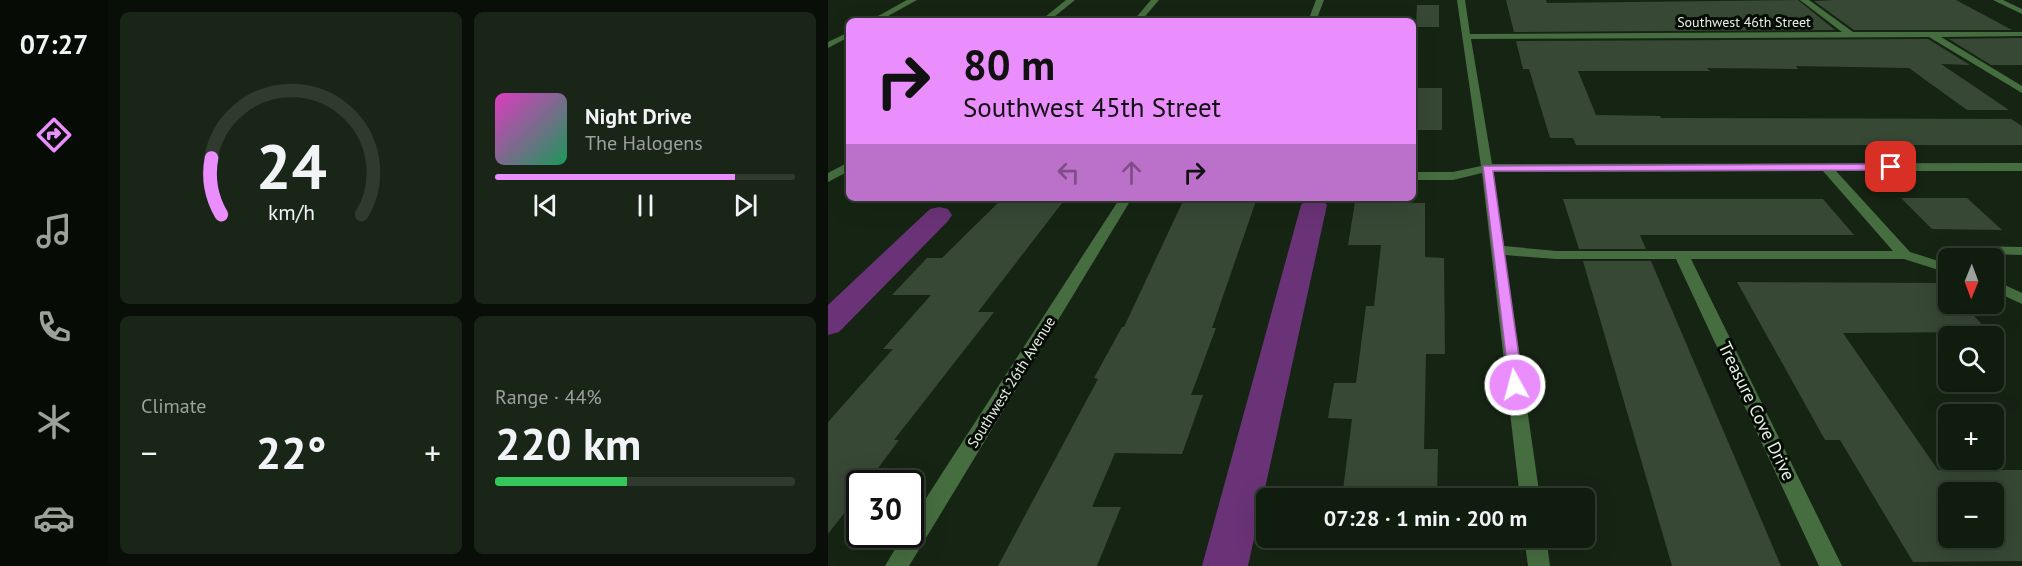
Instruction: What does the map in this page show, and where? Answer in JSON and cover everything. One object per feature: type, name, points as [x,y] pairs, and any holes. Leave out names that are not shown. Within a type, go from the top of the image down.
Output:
[{"type":"street","points":[[879,18],[913,0]]},
{"type":"street","points":[[1048,18],[1071,0]]},
{"type":"street","points":[[1140,18],[1155,0]]},
{"type":"street","points":[[1313,18],[1320,0]]},
{"type":"street","points":[[1461,0],[1487,168],[1529,488]]},
{"type":"street","points":[[1804,0],[1851,35]]},
{"type":"street","points":[[1997,0],[2022,12]]},
{"type":"street","points":[[1930,34],[2022,90]]},
{"type":"street","name":"Southwest 46th Street","points":[[1466,37],[2022,34]]},
{"type":"street","points":[[828,45],[846,36]]},
{"type":"street","points":[[828,165],[846,166]]},
{"type":"street","points":[[1826,167],[1905,255]]},
{"type":"street","points":[[1416,176],[1453,176],[1487,168],[2022,167]]},
{"type":"street","points":[[828,178],[846,168]]},
{"type":"street","name":"Southwest 26th Avenue","points":[[896,566],[1124,201]]},
{"type":"street","points":[[1498,250],[1556,255],[1905,255],[1938,266]]},
{"type":"street","points":[[2004,251],[2022,251]]},
{"type":"street","name":"Treasure Cove Drive","points":[[1682,256],[1831,566]]},
{"type":"street","points":[[2004,290],[2022,299]]},
{"type":"street","points":[[1537,548],[1539,566]]},
{"type":"building","points":[[1506,0],[1546,0],[1547,3],[1798,0],[1835,30],[1514,32]]},
{"type":"building","points":[[1956,0],[2012,30],[1854,30],[1814,1]]},
{"type":"building","points":[[1417,5],[1439,5],[1439,27],[1416,27]]},
{"type":"building","points":[[2022,38],[2022,65],[1991,65],[1949,39]]},
{"type":"building","points":[[1928,39],[1970,65],[1941,64],[2009,110],[1967,110],[1909,68],[1796,66],[1798,69],[1707,68],[1710,71],[1578,71],[1596,115],[1660,116],[1661,118],[2011,119],[2022,126],[2022,145],[1576,145],[1573,138],[1550,138],[1529,69],[1523,69],[1516,41]]},
{"type":"building","points":[[1416,88],[1442,88],[1442,130],[1416,130]]},
{"type":"building","points":[[1901,198],[1967,198],[2002,230],[1932,229]]},
{"type":"building","points":[[1563,199],[1823,199],[1854,235],[1640,235],[1646,249],[1579,249]]},
{"type":"building","points":[[1000,201],[1064,201],[978,312],[994,312],[894,440],[899,440],[877,470],[846,470],[846,511],[828,534],[828,422],[893,349],[883,349],[931,295],[892,295],[927,258],[942,258]]},
{"type":"building","points":[[1183,201],[1256,201],[1212,328],[1216,328],[1191,395],[1203,395],[1182,454],[1115,453],[1092,507],[1121,507],[1097,566],[998,566],[1098,379],[1094,378],[1124,327]]},
{"type":"building","points":[[1355,202],[1425,203],[1425,257],[1444,258],[1445,354],[1426,354],[1424,449],[1438,449],[1437,488],[1343,488],[1352,419],[1328,418],[1334,383],[1356,383],[1366,306],[1374,306],[1381,245],[1348,245]]},
{"type":"building","points":[[1583,261],[1651,261],[1781,566],[1672,566]]},
{"type":"building","points":[[1737,282],[1938,283],[1938,314],[1972,314],[1983,326],[1938,326],[1938,332],[1843,333],[1938,470],[2022,470],[2022,561],[1913,562],[1840,440],[1825,440]]},
{"type":"waterway","points":[[1225,566],[1314,205]]},
{"type":"waterway","points":[[828,324],[939,215]]},
{"type":"route","points":[[1515,385],[1487,168],[1891,167]]}]
